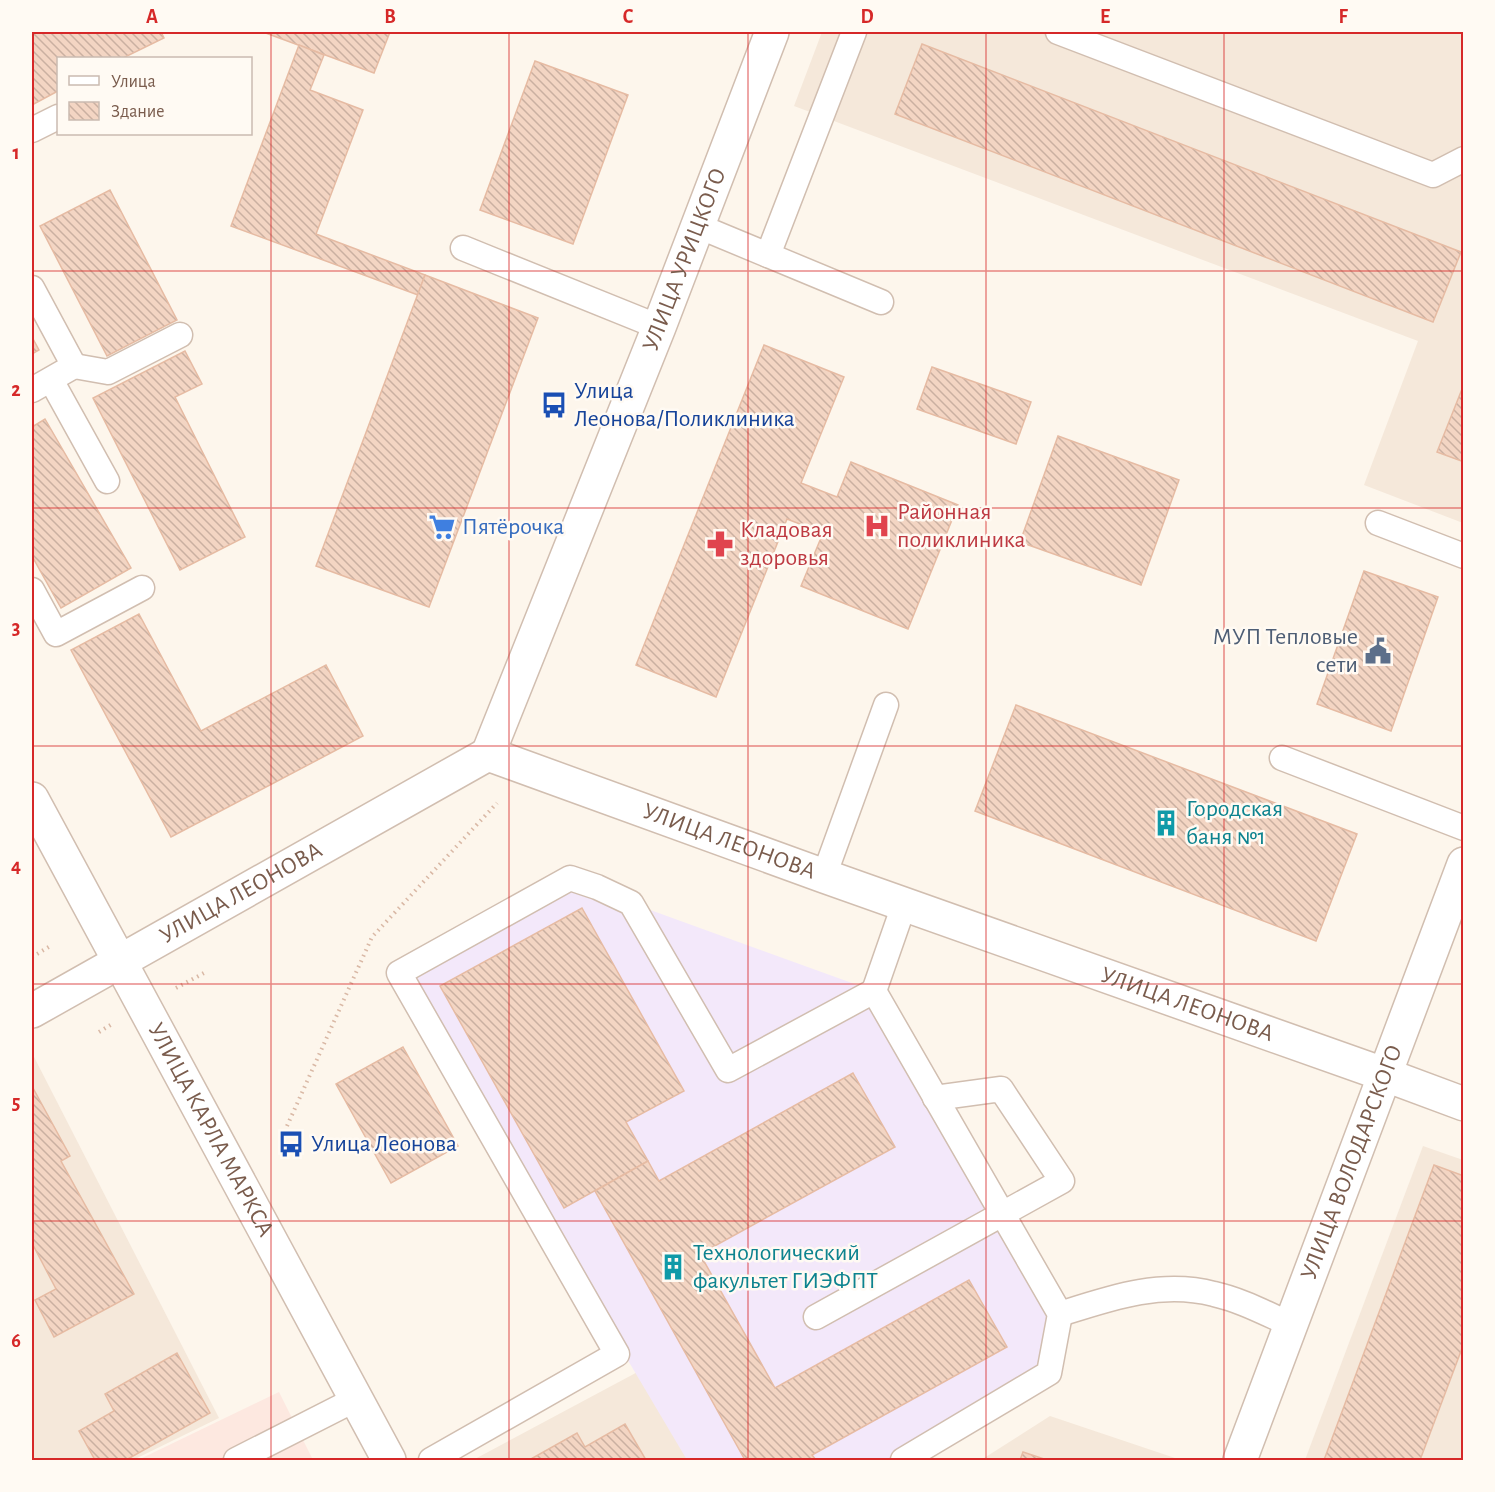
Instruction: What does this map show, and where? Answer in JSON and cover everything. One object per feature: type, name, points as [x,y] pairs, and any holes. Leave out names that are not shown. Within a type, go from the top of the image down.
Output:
[{"type":"street","name":"УЛИЦА УРИЦКОГО","points":[[488,754],[659,327],[772,32]]},
{"type":"street","name":"УЛИЦА ЛЕОНОВА","points":[[32,1011],[488,754],[1464,1104]]},
{"type":"street","name":"УЛИЦА КАРЛА МАРКСА","points":[[32,799],[389,1461]]},
{"type":"street","name":"УЛИЦА ВОЛОДАРСКОГО","points":[[1240,1461],[1464,864]]},
{"type":"lane","points":[[768,255],[854,32]]},
{"type":"lane","points":[[1058,32],[1433,175],[1464,159]]},
{"type":"lane","points":[[32,130],[57,118]]},
{"type":"lane","points":[[698,226],[881,302]]},
{"type":"lane","points":[[463,248],[659,327]]},
{"type":"lane","points":[[32,288],[74,366]]},
{"type":"lane","points":[[107,481],[41,385],[74,366],[108,372],[180,335]]},
{"type":"lane","points":[[1378,523],[1464,556]]},
{"type":"lane","points":[[32,590],[56,634],[142,588]]},
{"type":"lane","points":[[824,876],[886,705]]},
{"type":"lane","points":[[1282,758],[1464,828]]},
{"type":"lane","points":[[431,1461],[617,1354],[399,974],[570,878],[597,887],[631,903],[728,1070],[874,991],[904,905]]},
{"type":"lane","points":[[874,991],[1060,1314],[1049,1373],[903,1461]]},
{"type":"lane","points":[[816,1317],[1062,1181],[1001,1089],[935,1098]]},
{"type":"lane","points":[[1060,1314],[1124,1293],[1170,1288],[1214,1293],[1292,1325]]},
{"type":"lane","points":[[237,1461],[356,1399]]},
{"type":"path","points":[[32,957],[52,945]]},
{"type":"shaded area","points":[[822,32],[1463,32],[1463,523],[1364,485],[1418,341],[794,106]]},
{"type":"shaded area","points":[[570,878],[631,903],[874,991],[1060,1314],[1049,1373],[903,1460],[687,1460],[399,974]]},
{"type":"shaded area","points":[[32,1053],[219,1418],[133,1460],[32,1460]]},
{"type":"shaded area","points":[[1423,1146],[1463,1160],[1463,1460],[1305,1460]]},
{"type":"shaded area","points":[[645,1368],[693,1460],[473,1460]]},
{"type":"shaded area","points":[[279,1392],[313,1460],[138,1460]]},
{"type":"shaded area","points":[[1050,1416],[1178,1459],[981,1460]]},
{"type":"building","points":[[32,32],[161,32],[164,38],[125,57],[57,57],[57,92],[32,105]]},
{"type":"building","points":[[263,32],[390,32],[374,73]]},
{"type":"building","points":[[922,44],[1461,252],[1433,322],[895,114]]},
{"type":"building","points":[[299,45],[324,55],[310,90],[363,110],[316,234],[425,275],[418,295],[231,226]]},
{"type":"building","points":[[535,61],[628,95],[573,244],[480,210]]},
{"type":"building","points":[[110,190],[177,320],[107,356],[40,226]]},
{"type":"building","points":[[425,275],[538,318],[429,607],[316,566]]},
{"type":"building","points":[[32,337],[39,350],[32,354]]},
{"type":"building","name":"Районная поликлиника","points":[[764,345],[844,377],[801,483],[837,497],[851,462],[958,505],[908,629],[801,586],[823,533],[787,519],[716,697],[636,665]]},
{"type":"building","points":[[185,351],[202,384],[175,397],[245,537],[180,570],[93,398]]},
{"type":"building","points":[[932,367],[1031,402],[1016,444],[917,409]]},
{"type":"building","points":[[1464,384],[1464,462],[1437,452]]},
{"type":"building","points":[[45,419],[131,568],[61,608],[32,556],[32,427]]},
{"type":"building","points":[[1058,436],[1179,480],[1141,585],[1020,542]]},
{"type":"building","name":"МУП Тепловые сети","points":[[1364,571],[1438,597],[1391,731],[1317,704]]},
{"type":"building","points":[[139,614],[201,731],[326,665],[363,736],[171,837],[71,650]]},
{"type":"building","name":"Городская баня №1","points":[[1016,705],[1357,834],[1316,941],[975,811]]},
{"type":"building","points":[[582,908],[684,1091],[626,1122],[648,1161],[564,1208],[440,986]]},
{"type":"building","points":[[403,1047],[458,1146],[391,1183],[336,1084]]},
{"type":"building","name":"Технологический факультет ГИЭФПТ","points":[[853,1073],[895,1147],[700,1254],[775,1388],[969,1280],[1007,1347],[812,1455],[816,1460],[745,1460],[595,1191],[648,1161],[659,1181]]},
{"type":"building","points":[[33,1088],[70,1156],[61,1161],[134,1294],[54,1337],[35,1300],[56,1289],[32,1243]]},
{"type":"building","points":[[1434,1165],[1464,1176],[1464,1343],[1420,1460],[1324,1460]]},
{"type":"building","points":[[177,1353],[210,1413],[126,1460],[95,1460],[79,1431],[114,1411],[105,1394]]},
{"type":"building","points":[[625,1424],[646,1460],[529,1460],[577,1433],[585,1447]]},
{"type":"building","points":[[1023,1452],[1047,1460],[1020,1460]]},
{"type":"place","name":"Улица Леонова/Поликлиника","points":[[554,405]]},
{"type":"place","name":"Районная поликлиника","points":[[877,526]]},
{"type":"place","name":"Пятёрочка","points":[[442,527]]},
{"type":"place","name":"Кладовая здоровья","points":[[720,544]]},
{"type":"place","name":"МУП Тепловые сети","points":[[1378,651]]},
{"type":"place","name":"Городская баня №1","points":[[1166,823]]},
{"type":"place","name":"Улица Леонова","points":[[291,1144]]},
{"type":"place","name":"Технологический факультет ГИЭФПТ","points":[[673,1267]]}]
